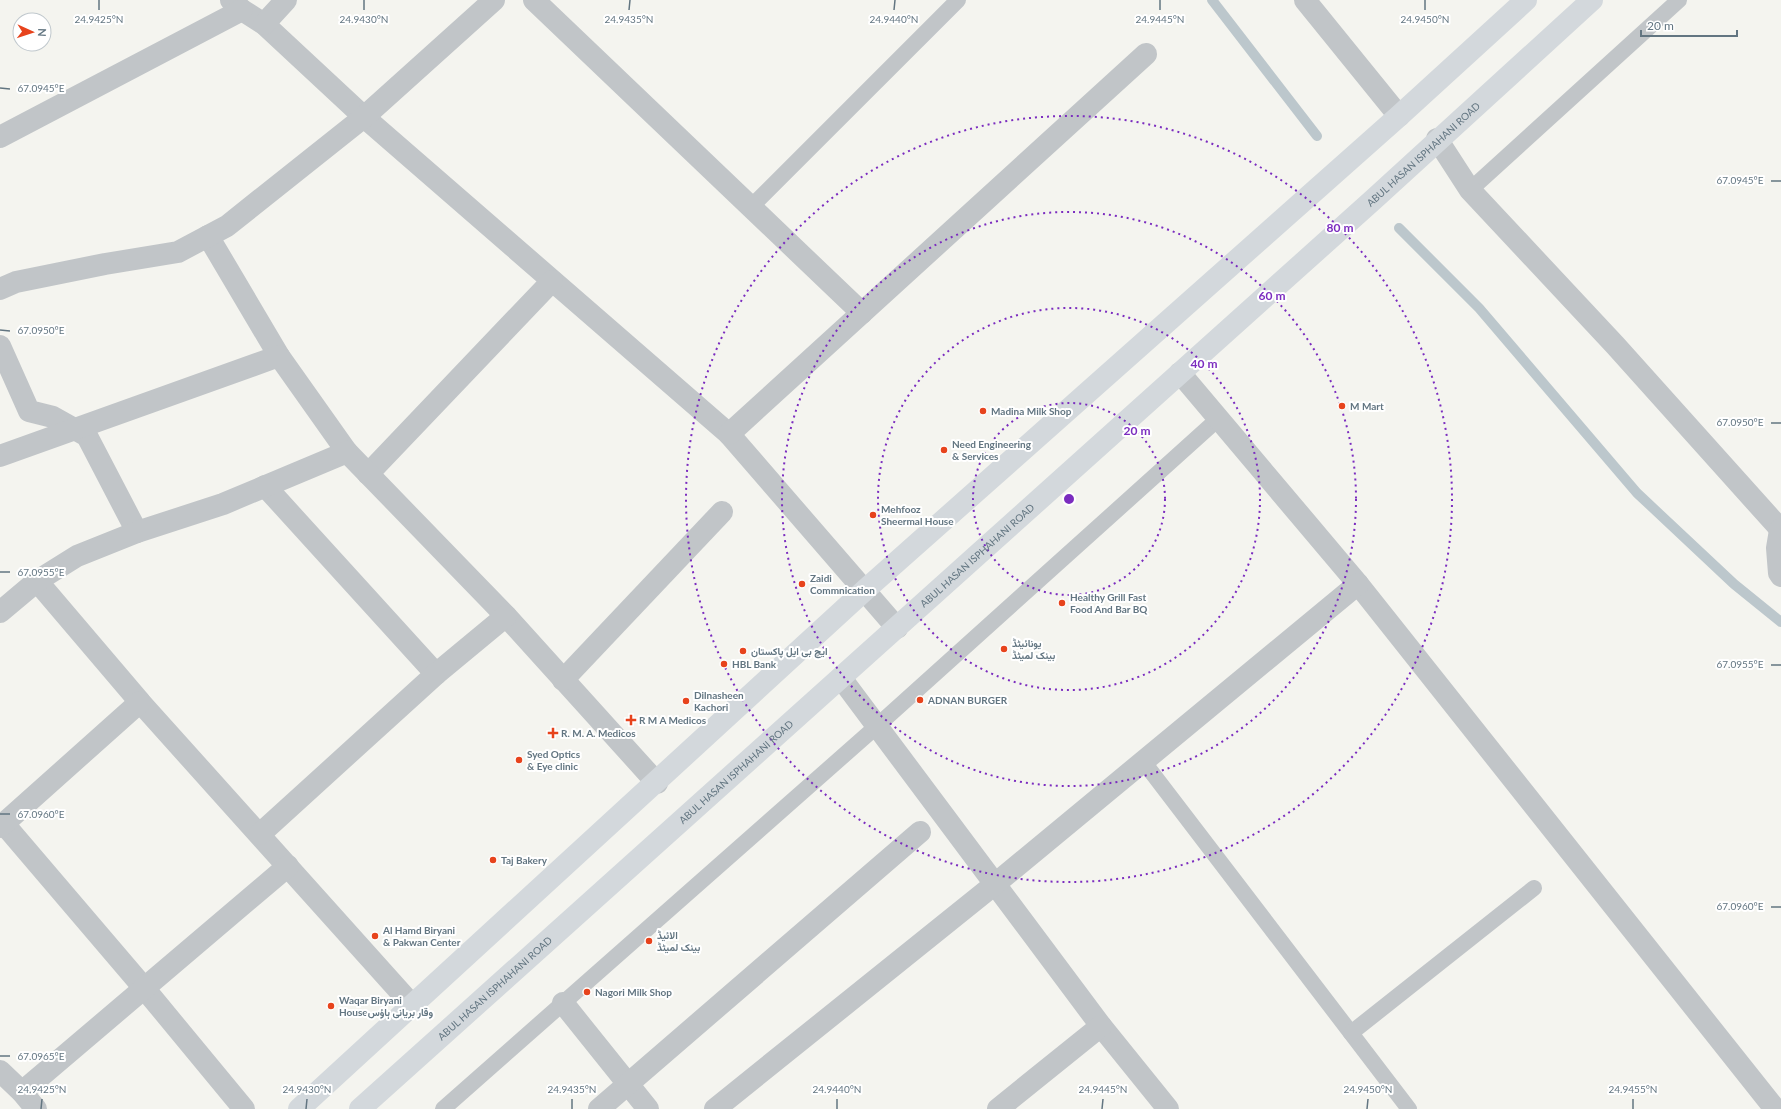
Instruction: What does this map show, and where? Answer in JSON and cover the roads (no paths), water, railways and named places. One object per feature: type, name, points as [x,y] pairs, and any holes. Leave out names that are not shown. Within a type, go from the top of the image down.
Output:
[{"type":"main road","points":[[299,1109],[657,783],[865,590],[1399,116],[1526,0]]},
{"type":"main road","name":"ABUL HASAN ISPHAHANI ROAD","points":[[360,1109],[1374,199],[1437,139],[1592,0]]},
{"type":"street","points":[[264,24],[286,0]]},
{"type":"street","points":[[0,289],[16,282],[105,264],[178,252],[227,226],[364,117],[494,0]]},
{"type":"street","points":[[534,0],[862,313]]},
{"type":"street","points":[[1305,0],[1399,116]]},
{"type":"street","points":[[0,137],[237,5],[264,24],[364,117],[729,434],[865,590],[896,628]]},
{"type":"street","points":[[729,434],[1146,54]]},
{"type":"street","points":[[1437,139],[1470,190],[1615,345],[1781,530],[1777,548],[1779,573],[1781,576]]},
{"type":"street","points":[[208,236],[279,356],[347,452],[506,616],[657,783]]},
{"type":"street","points":[[368,474],[552,281]]},
{"type":"street","points":[[0,346],[29,411],[53,417],[87,436],[136,532]]},
{"type":"street","points":[[0,456],[74,428],[279,356]]},
{"type":"street","points":[[1180,373],[1358,584],[1776,1109]]},
{"type":"street","points":[[0,612],[37,581],[77,556],[136,532],[223,504],[347,452]]},
{"type":"street","points":[[265,486],[436,674]]},
{"type":"street","points":[[563,680],[722,512]]},
{"type":"street","points":[[37,581],[140,702],[412,1005]]},
{"type":"street","points":[[715,1109],[994,884],[1358,584]]},
{"type":"street","points":[[260,834],[436,674],[506,616]]},
{"type":"street","points":[[841,678],[1101,1026],[1168,1109]]},
{"type":"street","points":[[140,702],[2,825],[144,988],[244,1109]]},
{"type":"street","points":[[599,1109],[920,832]]},
{"type":"street","points":[[22,1092],[288,866]]},
{"type":"street","points":[[563,1003],[648,1109]]},
{"type":"street","points":[[998,1109],[1101,1026]]},
{"type":"street","points":[[0,1071],[22,1092],[36,1109]]},
{"type":"lane","points":[[751,207],[958,0]]},
{"type":"lane","points":[[1470,190],[1679,0]]},
{"type":"lane","points":[[443,1109],[877,726],[1218,418]]},
{"type":"lane","points":[[1143,761],[1409,1109]]},
{"type":"lane","points":[[1351,1032],[1534,888]]},
{"type":"waterway","points":[[1212,0],[1317,136]]},
{"type":"waterway","points":[[1399,228],[1479,308],[1637,493],[1734,584],[1781,622]]},
{"type":"place","name":"M Mart","points":[[1342,406]]},
{"type":"place","name":"Madina Milk Shop","points":[[983,411]]},
{"type":"place","name":"Need Engineering & Services","points":[[944,450]]},
{"type":"place","name":"Mehfooz Sheermal House","points":[[873,515]]},
{"type":"place","name":"Zaidi Commnication","points":[[802,584]]},
{"type":"place","name":"Healthy Grill Fast Food And Bar BQ","points":[[1062,603]]},
{"type":"place","name":"یونائیٹڈ بینک لمیٹڈ","points":[[1004,649]]},
{"type":"place","name":"ایچ بی ایل پاکستان","points":[[743,651]]},
{"type":"place","name":"HBL Bank","points":[[724,664]]},
{"type":"place","name":"ADNAN BURGER","points":[[920,700]]},
{"type":"place","name":"Dilnasheen Kachori","points":[[686,701]]},
{"type":"place","name":"R M A Medicos","points":[[631,720]]},
{"type":"place","name":"R. M. A. Medicos","points":[[553,733]]},
{"type":"place","name":"Syed Optics & Eye clinic","points":[[519,760]]},
{"type":"place","name":"Taj Bakery","points":[[493,860]]},
{"type":"place","name":"Al Hamd Biryani & Pakwan Center","points":[[375,936]]},
{"type":"place","name":"الائیڈ بینک لمیٹڈ","points":[[649,941]]},
{"type":"place","name":"Nagori Milk Shop","points":[[587,992]]},
{"type":"place","name":"Waqar Biryani Houseوقار بریانی ہاؤس","points":[[331,1006]]}]
